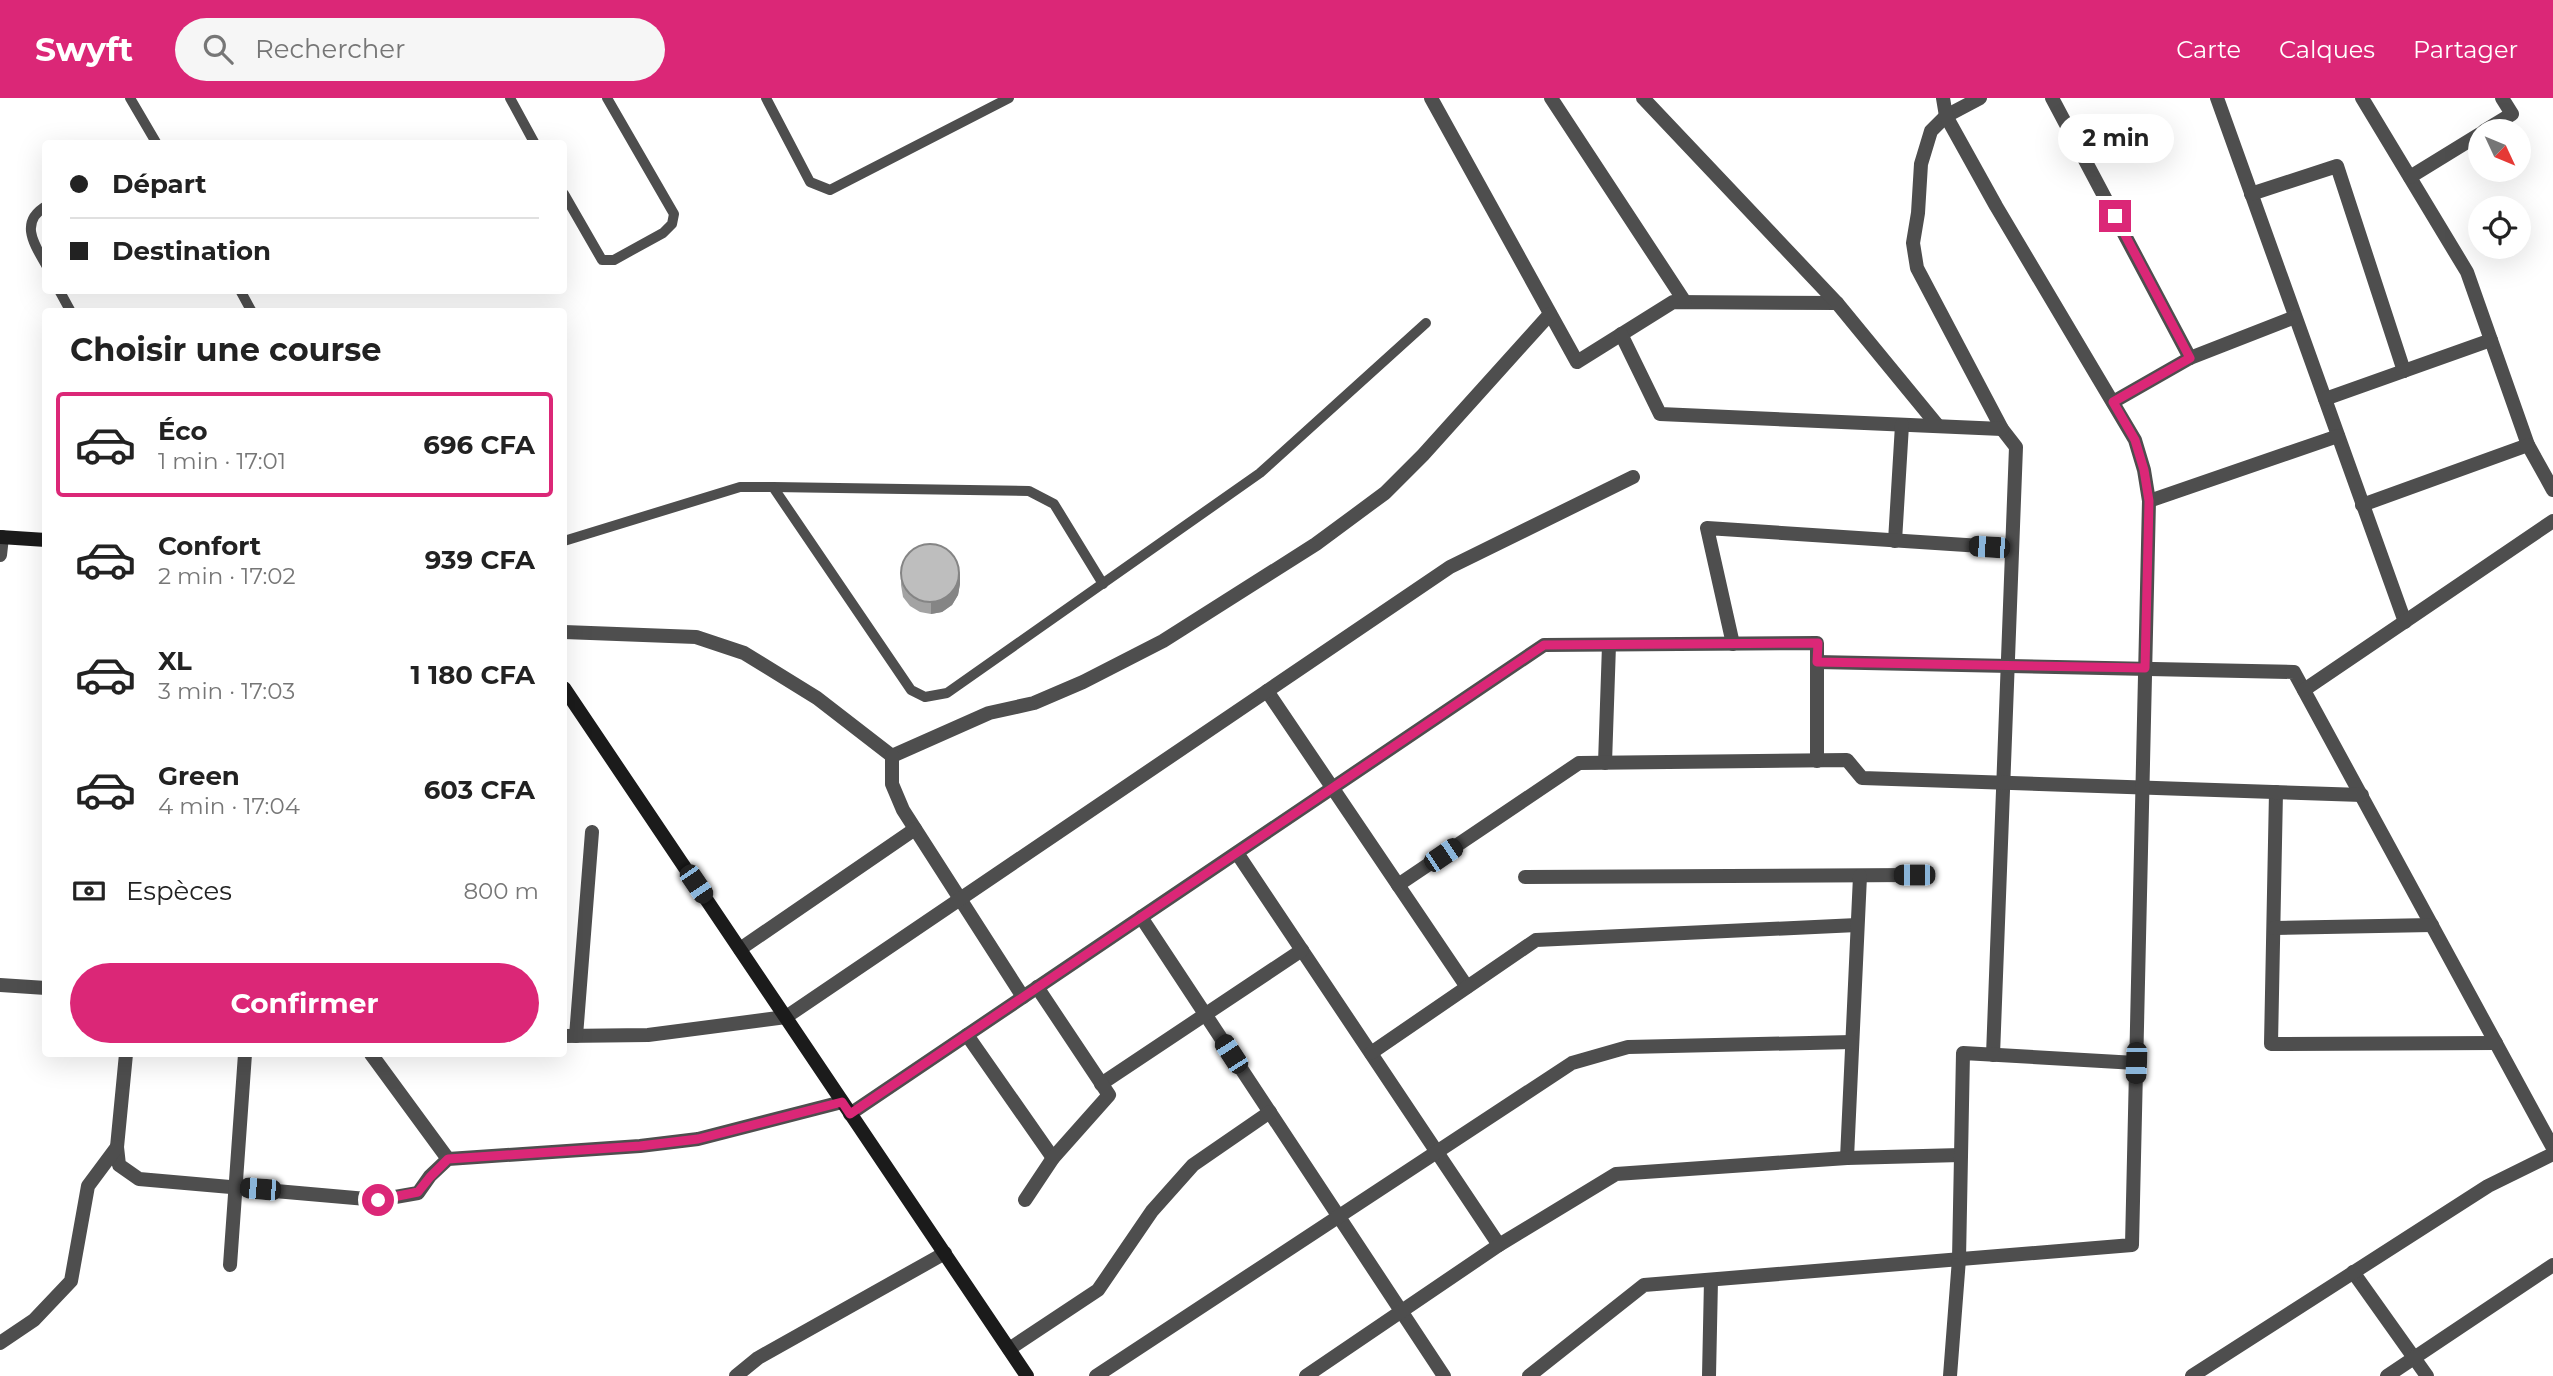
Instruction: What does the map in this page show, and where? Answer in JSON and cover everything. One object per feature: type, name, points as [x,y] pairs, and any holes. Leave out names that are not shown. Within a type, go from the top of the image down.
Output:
[{"type":"street","points":[[1431,98],[1577,362],[1673,302],[1837,303]]},
{"type":"street","points":[[1551,98],[1685,302]]},
{"type":"street","points":[[1643,98],[1837,303],[1938,426]]},
{"type":"street","points":[[1529,1376],[1644,1285],[2132,1245],[2149,501],[2144,470],[2135,440],[1996,206],[1946,116],[1943,98]]},
{"type":"street","points":[[1980,98],[1946,116],[1931,131],[1921,164],[1913,243],[1917,268],[2002,429],[2015,447],[1993,1055]]},
{"type":"street","points":[[2052,98],[2190,358]]},
{"type":"street","points":[[2217,98],[2405,622]]},
{"type":"street","points":[[2362,98],[2467,272],[2528,445],[2553,490]]},
{"type":"street","points":[[2502,98],[2512,114],[2504,119]]},
{"type":"street","points":[[2410,177],[2468,141]]},
{"type":"street","points":[[2251,194],[2337,166],[2404,371]]},
{"type":"street","points":[[892,756],[989,713],[1034,703],[1083,682],[1163,641],[1316,544],[1385,493],[1423,455],[1550,314]]},
{"type":"street","points":[[2113,402],[2190,358],[2295,317]]},
{"type":"street","points":[[1621,334],[1660,414],[2002,429]]},
{"type":"street","points":[[2325,399],[2491,340]]},
{"type":"street","points":[[1895,541],[1902,425]]},
{"type":"street","points":[[2149,501],[2338,436]]},
{"type":"street","points":[[2362,505],[2528,445]]},
{"type":"street","points":[[592,832],[570,1036],[648,1035],[786,1017],[1450,567],[1633,477]]},
{"type":"street","points":[[2304,690],[2553,522]]},
{"type":"street","points":[[1733,644],[1707,528],[2012,548]]},
{"type":"street","points":[[0,555],[1,537],[42,540]]},
{"type":"street","points":[[567,632],[696,637],[744,653],[817,698],[892,756]]},
{"type":"street","points":[[126,1057],[117,1147],[119,1165],[139,1179],[378,1200],[418,1192],[448,1159],[640,1146],[698,1139],[846,1108],[967,1035],[1544,645],[1818,643],[1817,761]]},
{"type":"street","points":[[1605,763],[1609,645]]},
{"type":"street","points":[[1817,662],[2294,671],[2553,1147]]},
{"type":"street","points":[[1267,691],[1467,987]]},
{"type":"street","points":[[567,692],[1027,1376]]},
{"type":"street","points":[[892,756],[892,784],[902,810],[1023,997]]},
{"type":"street","points":[[1398,885],[1579,763],[1847,760],[1861,778],[2362,796]]},
{"type":"street","points":[[2276,792],[2271,1044],[2496,1043]]},
{"type":"street","points":[[740,949],[915,829]]},
{"type":"street","points":[[1237,853],[1499,1245]]},
{"type":"street","points":[[1525,877],[1914,875]]},
{"type":"street","points":[[1847,1158],[1860,876]]},
{"type":"street","points":[[1141,918],[1444,1376]]},
{"type":"street","points":[[1371,1053],[1536,940],[1857,925]]},
{"type":"street","points":[[2274,928],[2432,925]]},
{"type":"street","points":[[1101,1084],[1302,950]]},
{"type":"street","points":[[0,985],[42,988]]},
{"type":"street","points":[[1025,1200],[1053,1158],[1109,1095],[1037,988]]},
{"type":"street","points":[[967,1035],[1053,1158]]},
{"type":"street","points":[[1096,1376],[1572,1063],[1628,1047],[1852,1042]]},
{"type":"street","points":[[1950,1376],[1958,1259],[1963,1053],[2136,1063]]},
{"type":"street","points":[[229,1265],[237,1188],[245,1057]]},
{"type":"street","points":[[373,1057],[448,1159]]},
{"type":"street","points":[[1009,1349],[1098,1290],[1152,1211],[1193,1165],[1270,1112]]},
{"type":"street","points":[[0,1343],[34,1320],[71,1281],[88,1186],[117,1147]]},
{"type":"street","points":[[2192,1376],[2488,1186],[2553,1154]]},
{"type":"street","points":[[1306,1376],[1499,1245],[1616,1174],[1847,1158],[1961,1155]]},
{"type":"street","points":[[736,1376],[758,1358],[945,1253]]},
{"type":"street","points":[[2387,1376],[2553,1265]]},
{"type":"street","points":[[2353,1272],[2427,1376]]},
{"type":"street","points":[[1709,1376],[1711,1280]]},
{"type":"lane","points":[[130,98],[151,140]]},
{"type":"lane","points":[[510,98],[533,140]]},
{"type":"lane","points":[[567,199],[602,260],[614,260],[624,255],[663,233],[672,224],[674,214],[607,98]]},
{"type":"lane","points":[[766,98],[810,182],[830,190],[1009,98]]},
{"type":"lane","points":[[42,208],[37,211],[30,225],[31,239],[42,258]]},
{"type":"lane","points":[[773,487],[911,690],[925,697],[947,693],[1260,473],[1426,323]]},
{"type":"lane","points":[[567,540],[740,487],[1029,491],[1054,504],[1102,584]]},
{"type":"building","points":[[924,544],[936,544],[951,552],[959,567],[959,579],[951,594],[936,602],[924,602],[909,594],[901,579],[901,567],[909,552]]},
{"type":"route","points":[[378,1200],[418,1192],[448,1159],[640,1146],[698,1139],[842,1102],[850,1114],[1544,645],[1818,643],[1817,662],[2145,668],[2149,501],[2135,440],[2113,402],[2190,358],[2115,216]]}]
